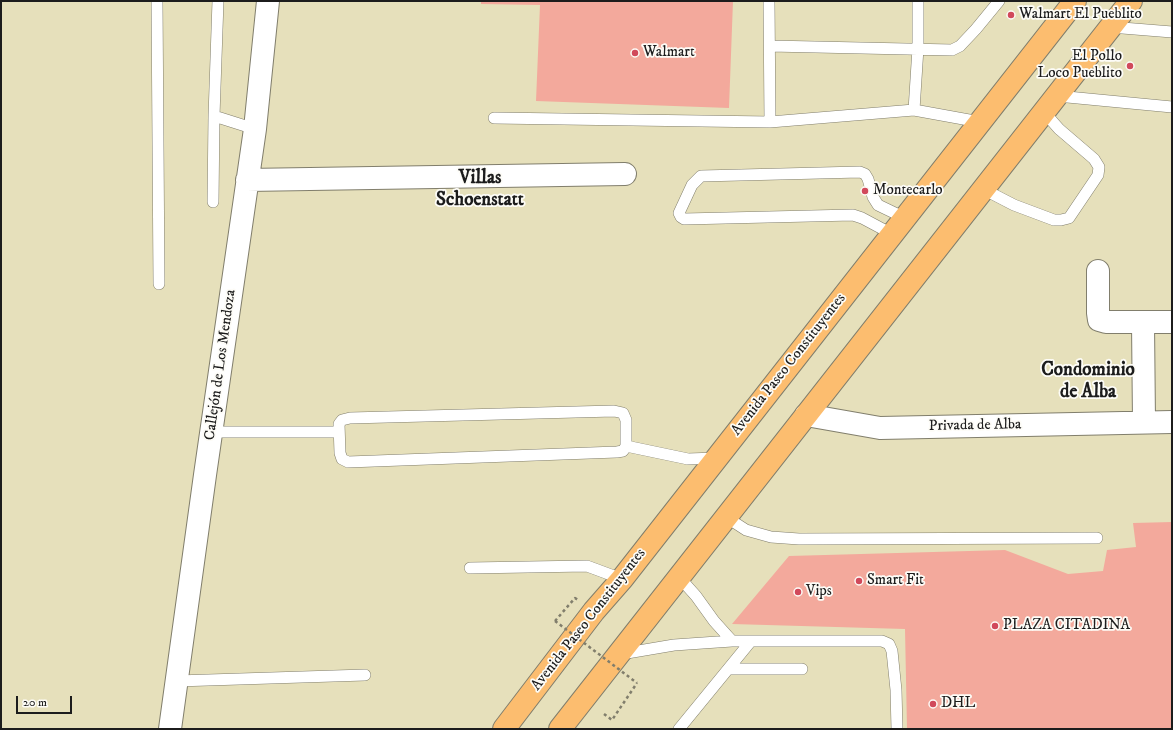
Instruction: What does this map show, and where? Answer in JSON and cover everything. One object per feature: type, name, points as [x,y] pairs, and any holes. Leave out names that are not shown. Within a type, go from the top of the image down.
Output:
[{"type":"highway","name":"Avenida Paseo Constituyentes","points":[[504,729],[594,611],[622,579],[1075,1]]},
{"type":"highway","points":[[560,729],[1131,1]]},
{"type":"street","name":"Callejón de Los Mendoza","points":[[170,729],[255,129],[268,1]]},
{"type":"street","points":[[247,180],[625,174]]},
{"type":"street","points":[[1098,271],[1099,320],[1106,322],[1172,322]]},
{"type":"street","points":[[1144,323],[1144,422]]},
{"type":"street","name":"Privada de Alba","points":[[806,415],[880,428],[1172,422]]},
{"type":"lane","points":[[156,1],[159,284]]},
{"type":"lane","points":[[213,202],[218,1]]},
{"type":"lane","points":[[769,1],[770,122]]},
{"type":"lane","points":[[914,110],[918,48],[918,1]]},
{"type":"lane","points":[[770,46],[918,48],[952,50],[960,46],[999,1]]},
{"type":"lane","points":[[1110,27],[1172,32]]},
{"type":"lane","points":[[983,190],[1014,205],[1054,220],[1069,218],[1098,175],[1099,167],[1094,159],[1059,129],[1050,104],[1172,107]]},
{"type":"lane","points":[[494,118],[770,122],[914,110],[980,122]]},
{"type":"lane","points":[[214,116],[255,129]]},
{"type":"lane","points":[[860,172],[865,174],[868,178],[872,197],[899,226],[853,215],[684,219],[681,217],[680,213],[692,185],[701,176],[860,172]]},
{"type":"lane","points":[[614,411],[623,413],[626,420],[626,446],[623,451],[617,452],[348,462],[342,459],[340,453],[339,424],[342,420],[350,418],[614,411]]},
{"type":"lane","points":[[211,432],[339,432]]},
{"type":"lane","points":[[626,446],[688,459],[716,458]]},
{"type":"lane","points":[[726,517],[746,530],[771,537],[799,539],[1097,538]]},
{"type":"lane","points":[[470,568],[587,566],[622,579]]},
{"type":"lane","points":[[679,577],[732,641]]},
{"type":"lane","points":[[618,655],[674,645],[732,641],[882,640],[889,644],[892,651],[896,690],[897,729]]},
{"type":"lane","points":[[679,729],[751,641]]},
{"type":"lane","points":[[729,669],[802,669]]},
{"type":"lane","points":[[177,681],[365,676]]},
{"type":"path","points":[[555,621],[637,683],[612,720],[604,714]]},
{"type":"building","name":"Walmart","points":[[481,1],[733,1],[729,108],[536,101],[540,5],[481,4]]},
{"type":"building","name":"PLAZA CITADINA","points":[[1172,522],[1172,729],[907,729],[905,629],[732,624],[789,556],[1005,550],[1068,574],[1103,571],[1107,550],[1136,547],[1133,523]]},
{"type":"place","name":"Walmart El Pueblito","points":[[1011,15]]},
{"type":"place","name":"Walmart","points":[[635,53]]},
{"type":"place","name":"El Pollo Loco Pueblito","points":[[1130,66]]},
{"type":"place","name":"Montecarlo","points":[[865,191]]},
{"type":"place","name":"Smart Fit","points":[[859,581]]},
{"type":"place","name":"Vips","points":[[798,592]]},
{"type":"place","name":"PLAZA CITADINA","points":[[995,626]]},
{"type":"place","name":"DHL","points":[[933,704]]},
{"type":"district","name":"Villas Schoenstatt","points":[[480,190]]},
{"type":"district","name":"Condominio de Alba","points":[[1088,382]]}]
